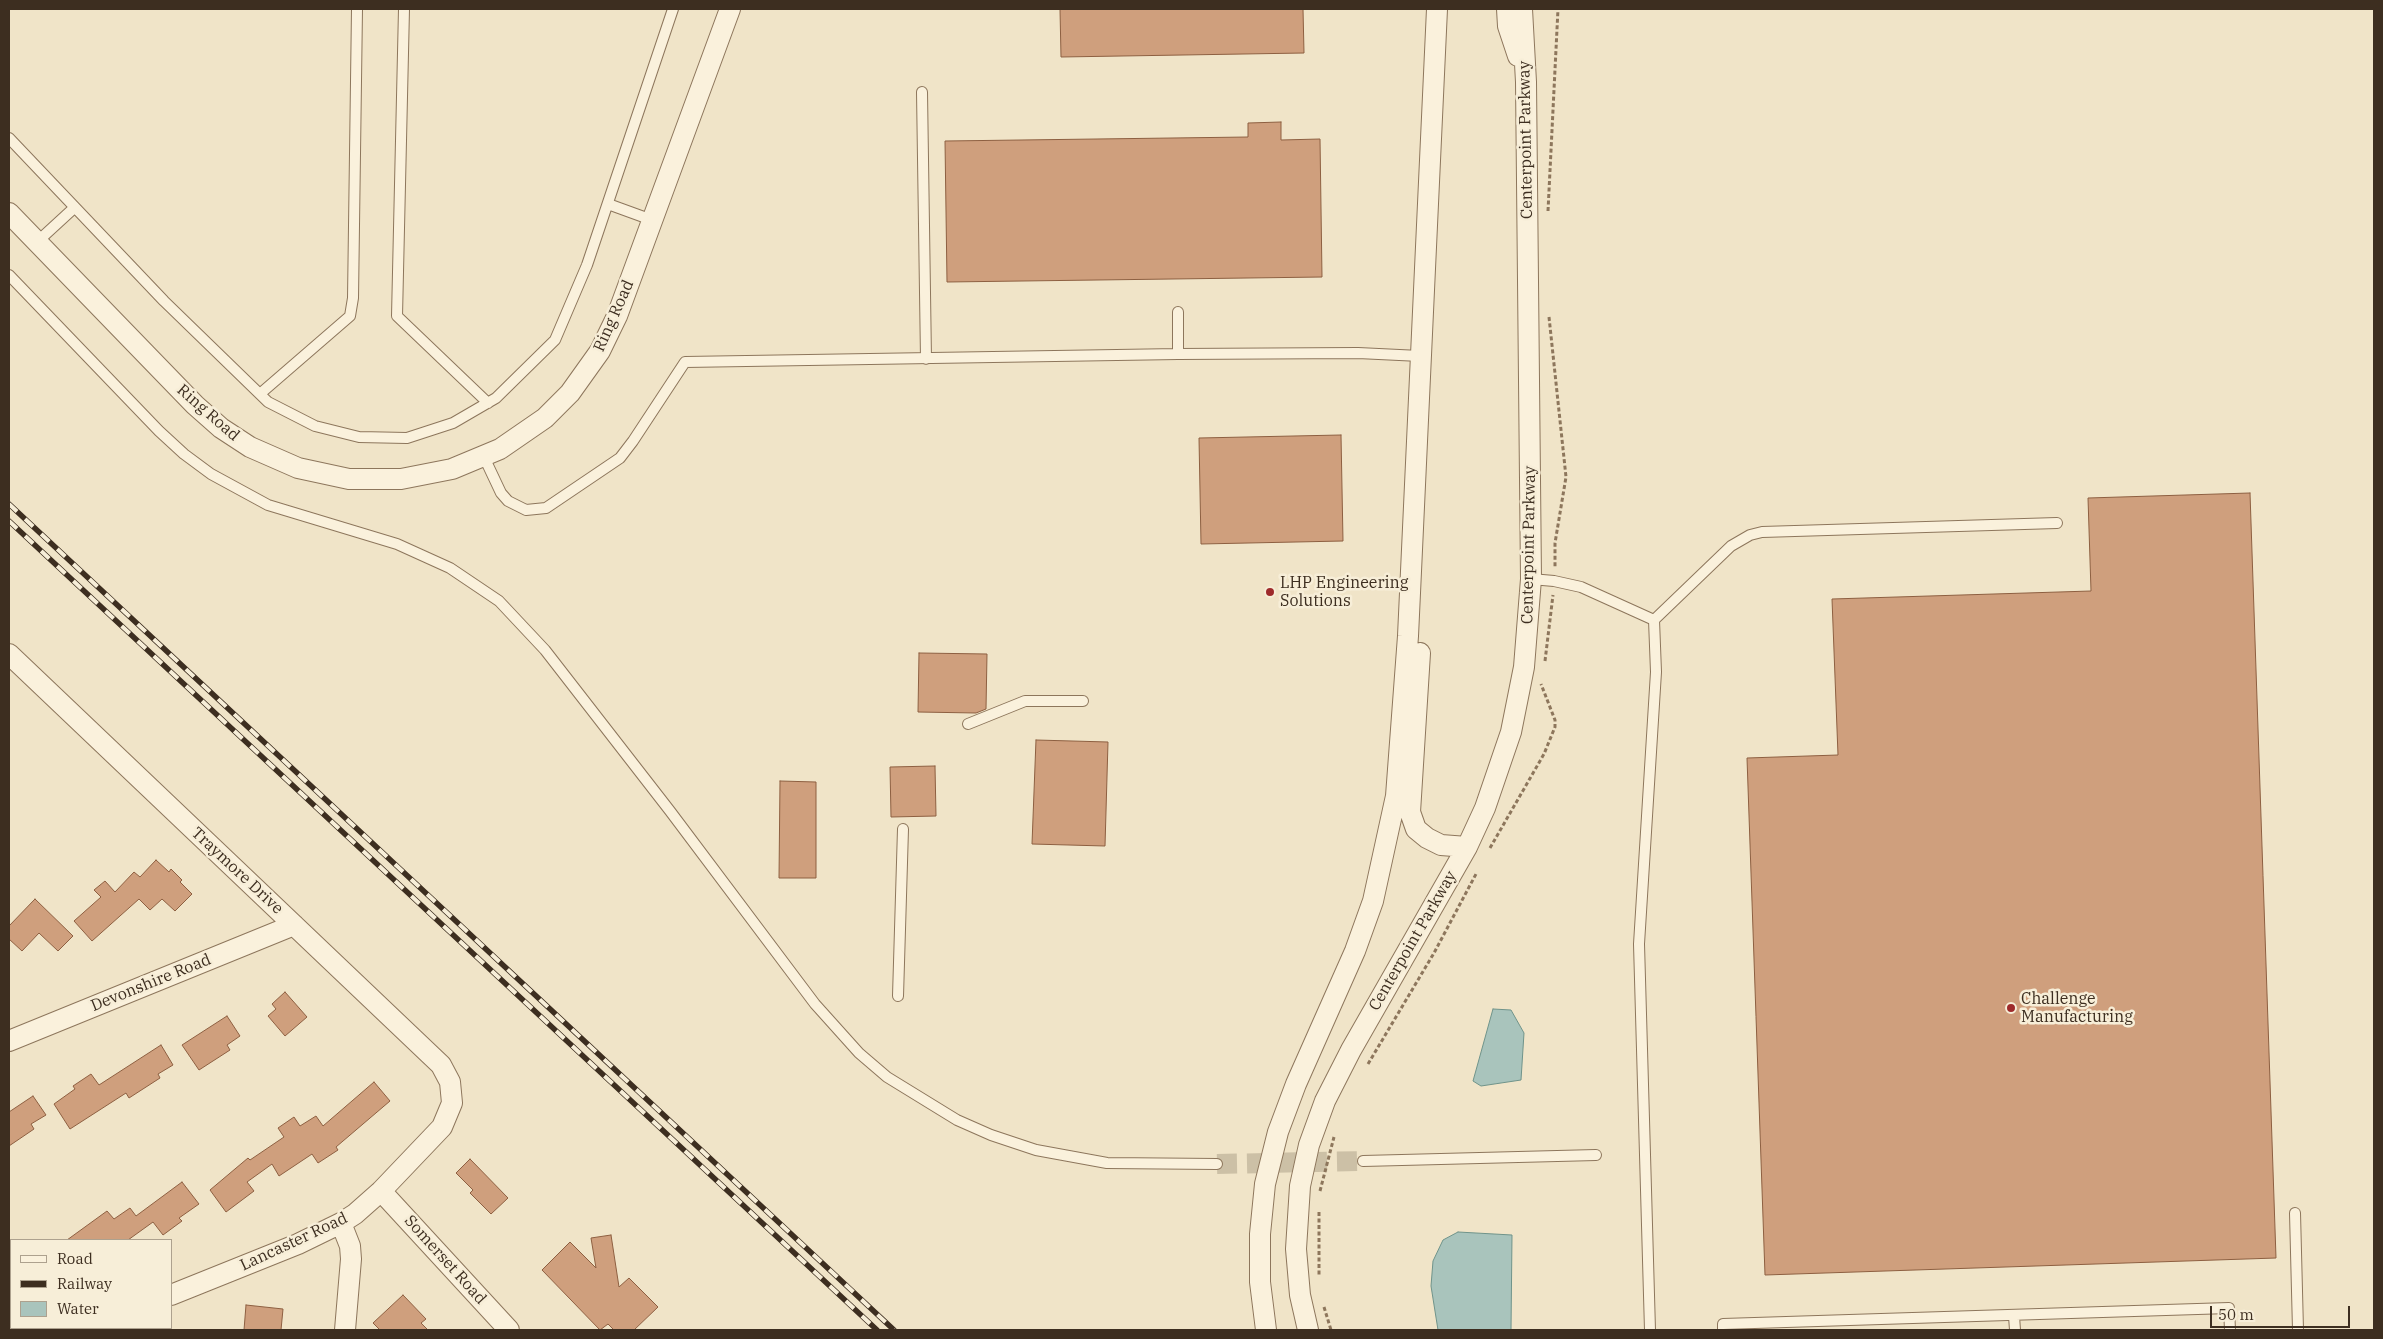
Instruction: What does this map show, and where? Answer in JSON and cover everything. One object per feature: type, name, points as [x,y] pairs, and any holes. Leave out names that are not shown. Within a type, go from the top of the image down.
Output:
[{"type":"street","name":"Ring Road","points":[[9,213],[195,405],[235,438],[265,455],[315,473],[367,480],[402,479],[436,473],[484,457],[517,439],[545,418],[570,393],[591,365],[617,316],[730,9]]},
{"type":"street","points":[[1266,1330],[1260,1282],[1260,1234],[1265,1184],[1296,1084],[1355,951],[1373,901],[1396,796],[1403,726],[1437,9]]},
{"type":"street","points":[[1508,9],[1508,26],[1526,82]]},
{"type":"street","name":"Centerpoint Parkway","points":[[1308,1330],[1300,1295],[1296,1249],[1300,1186],[1310,1145],[1325,1101],[1351,1050],[1466,847],[1485,808],[1511,732],[1524,667],[1532,579],[1526,82],[1522,9]]},
{"type":"street","points":[[1412,542],[1422,606],[1418,714],[1410,812],[1416,829],[1428,838],[1441,844],[1466,847]]},
{"type":"street","name":"Traymore Drive","points":[[9,654],[441,1065],[450,1082],[452,1096]]},
{"type":"street","name":"Devonshire Road","points":[[9,1041],[294,925]]},
{"type":"street","name":"Lancaster Road","points":[[172,1295],[289,1248],[341,1223],[381,1191],[442,1127],[450,1111],[452,1096]]},
{"type":"street","name":"Somerset Road","points":[[381,1191],[509,1330]]},
{"type":"street","points":[[341,1223],[350,1246],[351,1259],[345,1330]]},
{"type":"lane","points":[[261,393],[350,316],[353,298],[357,9]]},
{"type":"lane","points":[[404,9],[397,316],[488,402]]},
{"type":"lane","points":[[9,138],[164,301],[261,393],[268,402],[315,426],[360,437],[407,438],[453,423],[496,398],[555,340],[587,265],[673,9]]},
{"type":"lane","points":[[922,92],[926,359]]},
{"type":"lane","points":[[608,204],[652,220]]},
{"type":"lane","points":[[37,242],[74,208]]},
{"type":"lane","points":[[9,275],[160,432],[184,454],[211,474],[268,505],[397,544],[442,564],[469,579],[519,620],[551,658],[821,1011],[859,1053],[887,1077],[957,1120],[992,1136],[1036,1150],[1106,1163],[1217,1164]]},
{"type":"lane","points":[[1178,312],[1178,354]]},
{"type":"lane","points":[[484,457],[501,493],[508,501],[526,510],[546,508],[620,458],[686,362],[1178,354],[1358,353],[1420,356]]},
{"type":"lane","points":[[1650,1330],[1639,944],[1656,672],[1654,620],[1732,546],[1750,535],[1762,532],[2056,522]]},
{"type":"lane","points":[[1532,579],[1554,581],[1581,587],[1654,620]]},
{"type":"lane","points":[[968,724],[1026,701],[1083,701]]},
{"type":"lane","points":[[898,996],[903,829]]},
{"type":"lane","points":[[1363,1161],[1596,1155]]},
{"type":"lane","points":[[2295,1214],[2298,1330]]},
{"type":"lane","points":[[1723,1330],[1723,1324],[2229,1308],[2230,1330]]},
{"type":"lane","points":[[2014,1316],[2015,1330]]},
{"type":"path","points":[[1548,218],[1558,9]]},
{"type":"path","points":[[1548,308],[1566,477],[1555,543]]},
{"type":"path","points":[[1544,664],[1551,622]]},
{"type":"path","points":[[1486,855],[1540,762],[1555,727],[1555,720],[1542,691],[1540,680]]},
{"type":"path","points":[[1367,1064],[1434,953],[1478,871]]},
{"type":"path","points":[[1319,1195],[1335,1133]]},
{"type":"path","points":[[1319,1205],[1319,1280]]},
{"type":"path","points":[[1322,1298],[1331,1330]]},
{"type":"water","points":[[1493,1009],[1511,1010],[1524,1033],[1521,1080],[1481,1086],[1473,1081]]},
{"type":"water","points":[[1458,1232],[1512,1235],[1511,1330],[1438,1330],[1431,1286],[1433,1261],[1443,1240]]},
{"type":"building","points":[[1060,9],[1303,9],[1304,53],[1061,57]]},
{"type":"building","points":[[1281,122],[1281,140],[1320,139],[1322,277],[947,282],[945,141],[1248,137],[1248,123]]},
{"type":"building","points":[[1341,435],[1343,541],[1201,544],[1199,438]]},
{"type":"building","name":"Challenge Manufacturing","points":[[2250,493],[2276,1258],[1765,1275],[1747,758],[1838,755],[1832,599],[2091,591],[2088,498]]},
{"type":"building","points":[[919,653],[987,654],[986,709],[976,713],[918,712]]},
{"type":"building","points":[[1036,740],[1108,742],[1105,846],[1032,844]]},
{"type":"building","points":[[935,766],[936,816],[891,817],[890,767]]},
{"type":"building","points":[[780,781],[816,782],[816,878],[779,878]]},
{"type":"building","points":[[156,860],[169,872],[171,869],[192,894],[175,911],[162,899],[150,910],[139,899],[92,941],[74,921],[101,897],[94,890],[105,881],[115,892],[134,872],[140,877]]},
{"type":"building","points":[[35,899],[73,936],[58,951],[39,933],[22,951],[9,939],[9,926]]},
{"type":"building","points":[[285,992],[307,1017],[285,1036],[268,1016],[276,1009],[272,1004]]},
{"type":"building","points":[[227,1016],[240,1036],[227,1045],[230,1050],[199,1070],[182,1045]]},
{"type":"building","points":[[161,1045],[173,1065],[158,1074],[160,1078],[129,1098],[126,1093],[70,1129],[54,1104],[75,1089],[73,1086],[91,1074],[99,1085]]},
{"type":"building","points":[[374,1082],[390,1101],[336,1147],[338,1150],[318,1163],[312,1154],[279,1176],[272,1164],[247,1182],[254,1191],[226,1212],[210,1190],[248,1158],[250,1160],[284,1137],[278,1128],[294,1117],[300,1126],[316,1116],[323,1126]]},
{"type":"building","points":[[33,1096],[46,1115],[31,1124],[34,1129],[9,1146],[9,1112]]},
{"type":"building","points":[[470,1159],[508,1198],[491,1214],[470,1193],[473,1190],[456,1173]]},
{"type":"building","points":[[182,1182],[199,1204],[179,1218],[182,1221],[163,1235],[153,1222],[129,1239],[68,1239],[107,1211],[114,1219],[130,1208],[136,1216]]},
{"type":"building","points":[[611,1235],[619,1287],[629,1278],[658,1307],[634,1330],[614,1330],[608,1324],[600,1330],[542,1270],[570,1242],[596,1268],[591,1238]]},
{"type":"building","points":[[403,1295],[426,1319],[421,1323],[428,1330],[380,1330],[373,1323]]},
{"type":"building","points":[[246,1305],[283,1309],[281,1330],[244,1330]]},
{"type":"tunnel","points":[[1217,1164],[1363,1161]]},
{"type":"railway","points":[[9,504],[894,1330]]},
{"type":"railway","points":[[9,521],[877,1330]]},
{"type":"place","name":"LHP Engineering Solutions","points":[[1270,592]]},
{"type":"place","name":"Challenge Manufacturing","points":[[2011,1008]]}]
